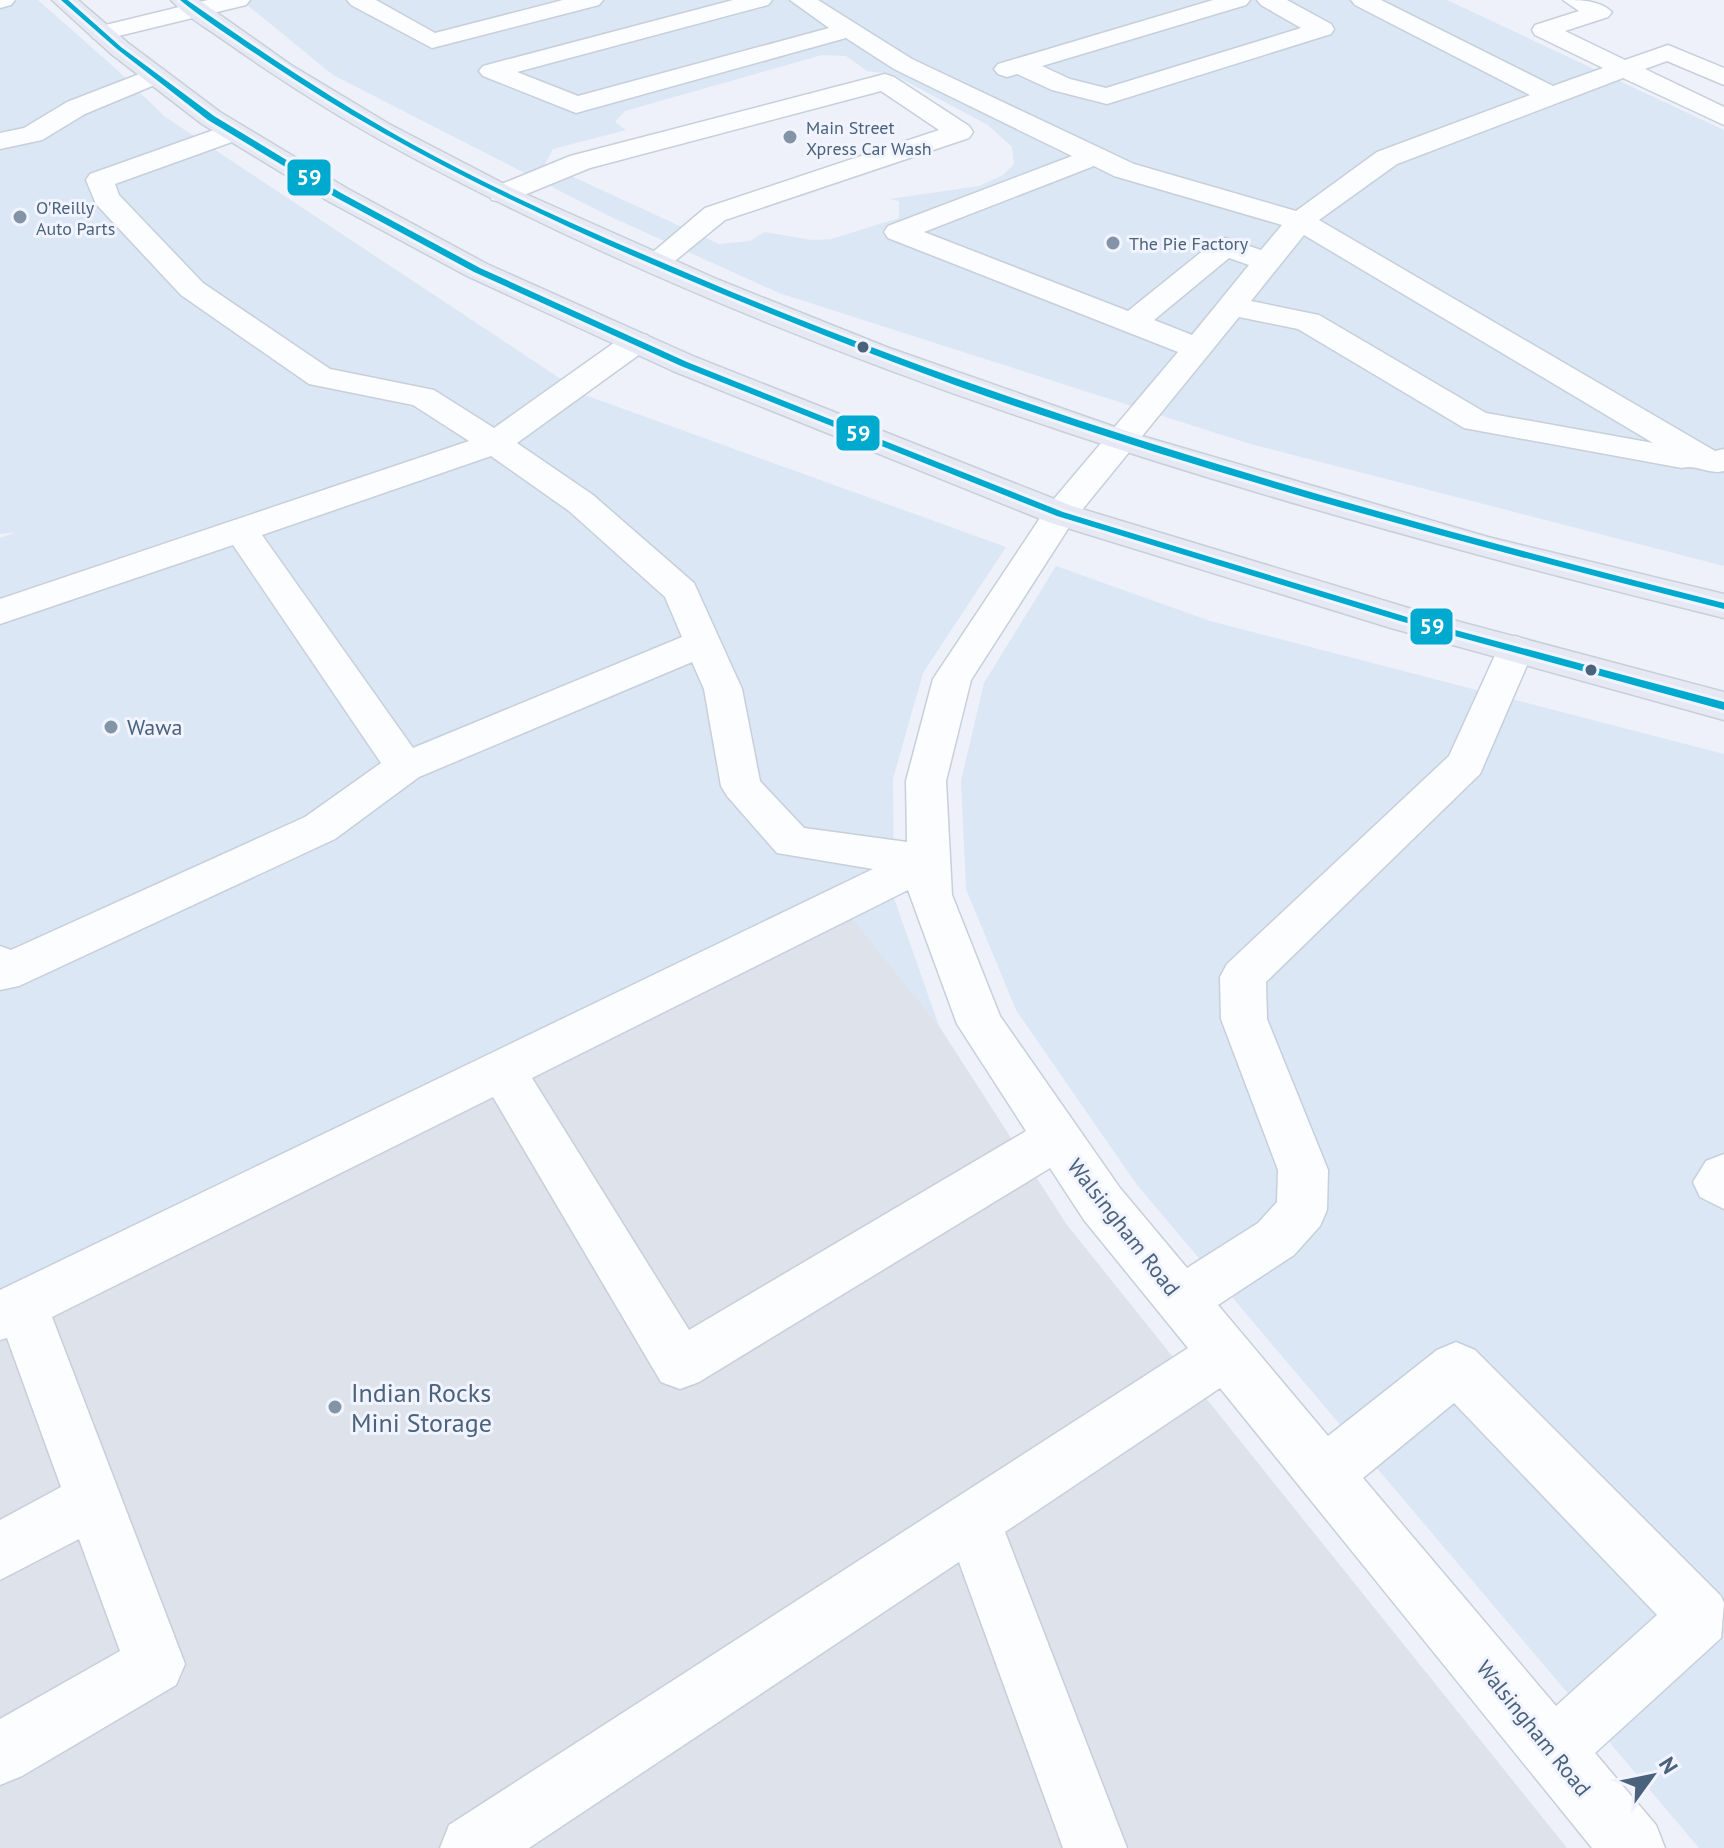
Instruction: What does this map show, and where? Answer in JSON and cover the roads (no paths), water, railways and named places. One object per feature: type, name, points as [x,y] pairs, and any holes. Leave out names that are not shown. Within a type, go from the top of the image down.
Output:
[{"type":"main road","points":[[64,0],[155,76],[234,132],[338,195],[477,270],[636,342],[1060,514],[1515,649],[1724,706]]},
{"type":"main road","points":[[190,5],[282,70],[380,130],[502,194],[655,263],[878,355],[1123,441],[1480,546],[1724,606]]},
{"type":"street","points":[[102,33],[190,5],[238,0]]},
{"type":"street","points":[[359,0],[432,41],[591,0]]},
{"type":"street","points":[[760,0],[492,71],[576,105],[849,30]]},
{"type":"street","points":[[802,0],[903,64],[1124,170],[1300,221],[1720,463]]},
{"type":"street","points":[[947,85],[1021,66],[1238,0]]},
{"type":"street","points":[[1021,66],[1061,85],[1107,96],[1322,29],[1269,0]]},
{"type":"street","points":[[1363,0],[1552,96]]},
{"type":"street","points":[[1575,0],[1668,52],[1724,77]]},
{"type":"street","points":[[1600,12],[1544,30],[1724,117]]},
{"type":"street","name":"Walsingham Road","points":[[1633,1848],[1102,1204],[980,1024],[930,895],[926,781],[952,679],[1060,514],[1123,441],[1300,221],[1387,158],[1668,52]]},
{"type":"street","points":[[0,141],[33,134],[76,108],[155,76]]},
{"type":"street","points":[[502,194],[580,162],[885,82],[960,132],[715,214],[655,263]]},
{"type":"street","points":[[943,121],[986,104]]},
{"type":"street","points":[[234,132],[100,180],[106,198],[192,289],[320,377],[423,397],[581,503],[681,591],[723,689],[741,786],[792,842],[929,861]]},
{"type":"street","points":[[1096,156],[898,232],[1197,348]]},
{"type":"street","points":[[1133,322],[1225,247],[1267,262]]},
{"type":"street","points":[[1232,306],[1308,322],[1476,421],[1720,463]]},
{"type":"street","points":[[0,612],[495,443],[636,342]]},
{"type":"street","points":[[241,530],[405,767]]},
{"type":"street","points":[[0,964],[3,973],[320,828],[405,767],[703,643]]},
{"type":"street","points":[[1181,1300],[1276,1239],[1302,1210],[1303,1170],[1244,1019],[1243,977],[1466,764],[1515,649]]},
{"type":"street","points":[[0,1754],[155,1664],[93,1500],[10,1311],[929,861]]},
{"type":"street","points":[[502,1071],[680,1364],[1057,1138]]},
{"type":"street","points":[[1724,1176],[1718,1182],[1724,1187]]},
{"type":"street","points":[[472,1848],[1226,1354]]},
{"type":"street","points":[[1325,1473],[1456,1368],[1712,1610],[1553,1750]]},
{"type":"street","points":[[0,1551],[93,1500]]},
{"type":"street","points":[[972,1521],[1095,1848]]},
{"type":"place","name":"Main Street Xpress Car Wash","points":[[790,137]]},
{"type":"place","name":"O'Reilly Auto Parts","points":[[20,217]]},
{"type":"place","name":"The Pie Factory","points":[[1113,243]]},
{"type":"place","name":"Wawa","points":[[111,727]]},
{"type":"place","name":"Indian Rocks Mini Storage","points":[[335,1407]]}]
